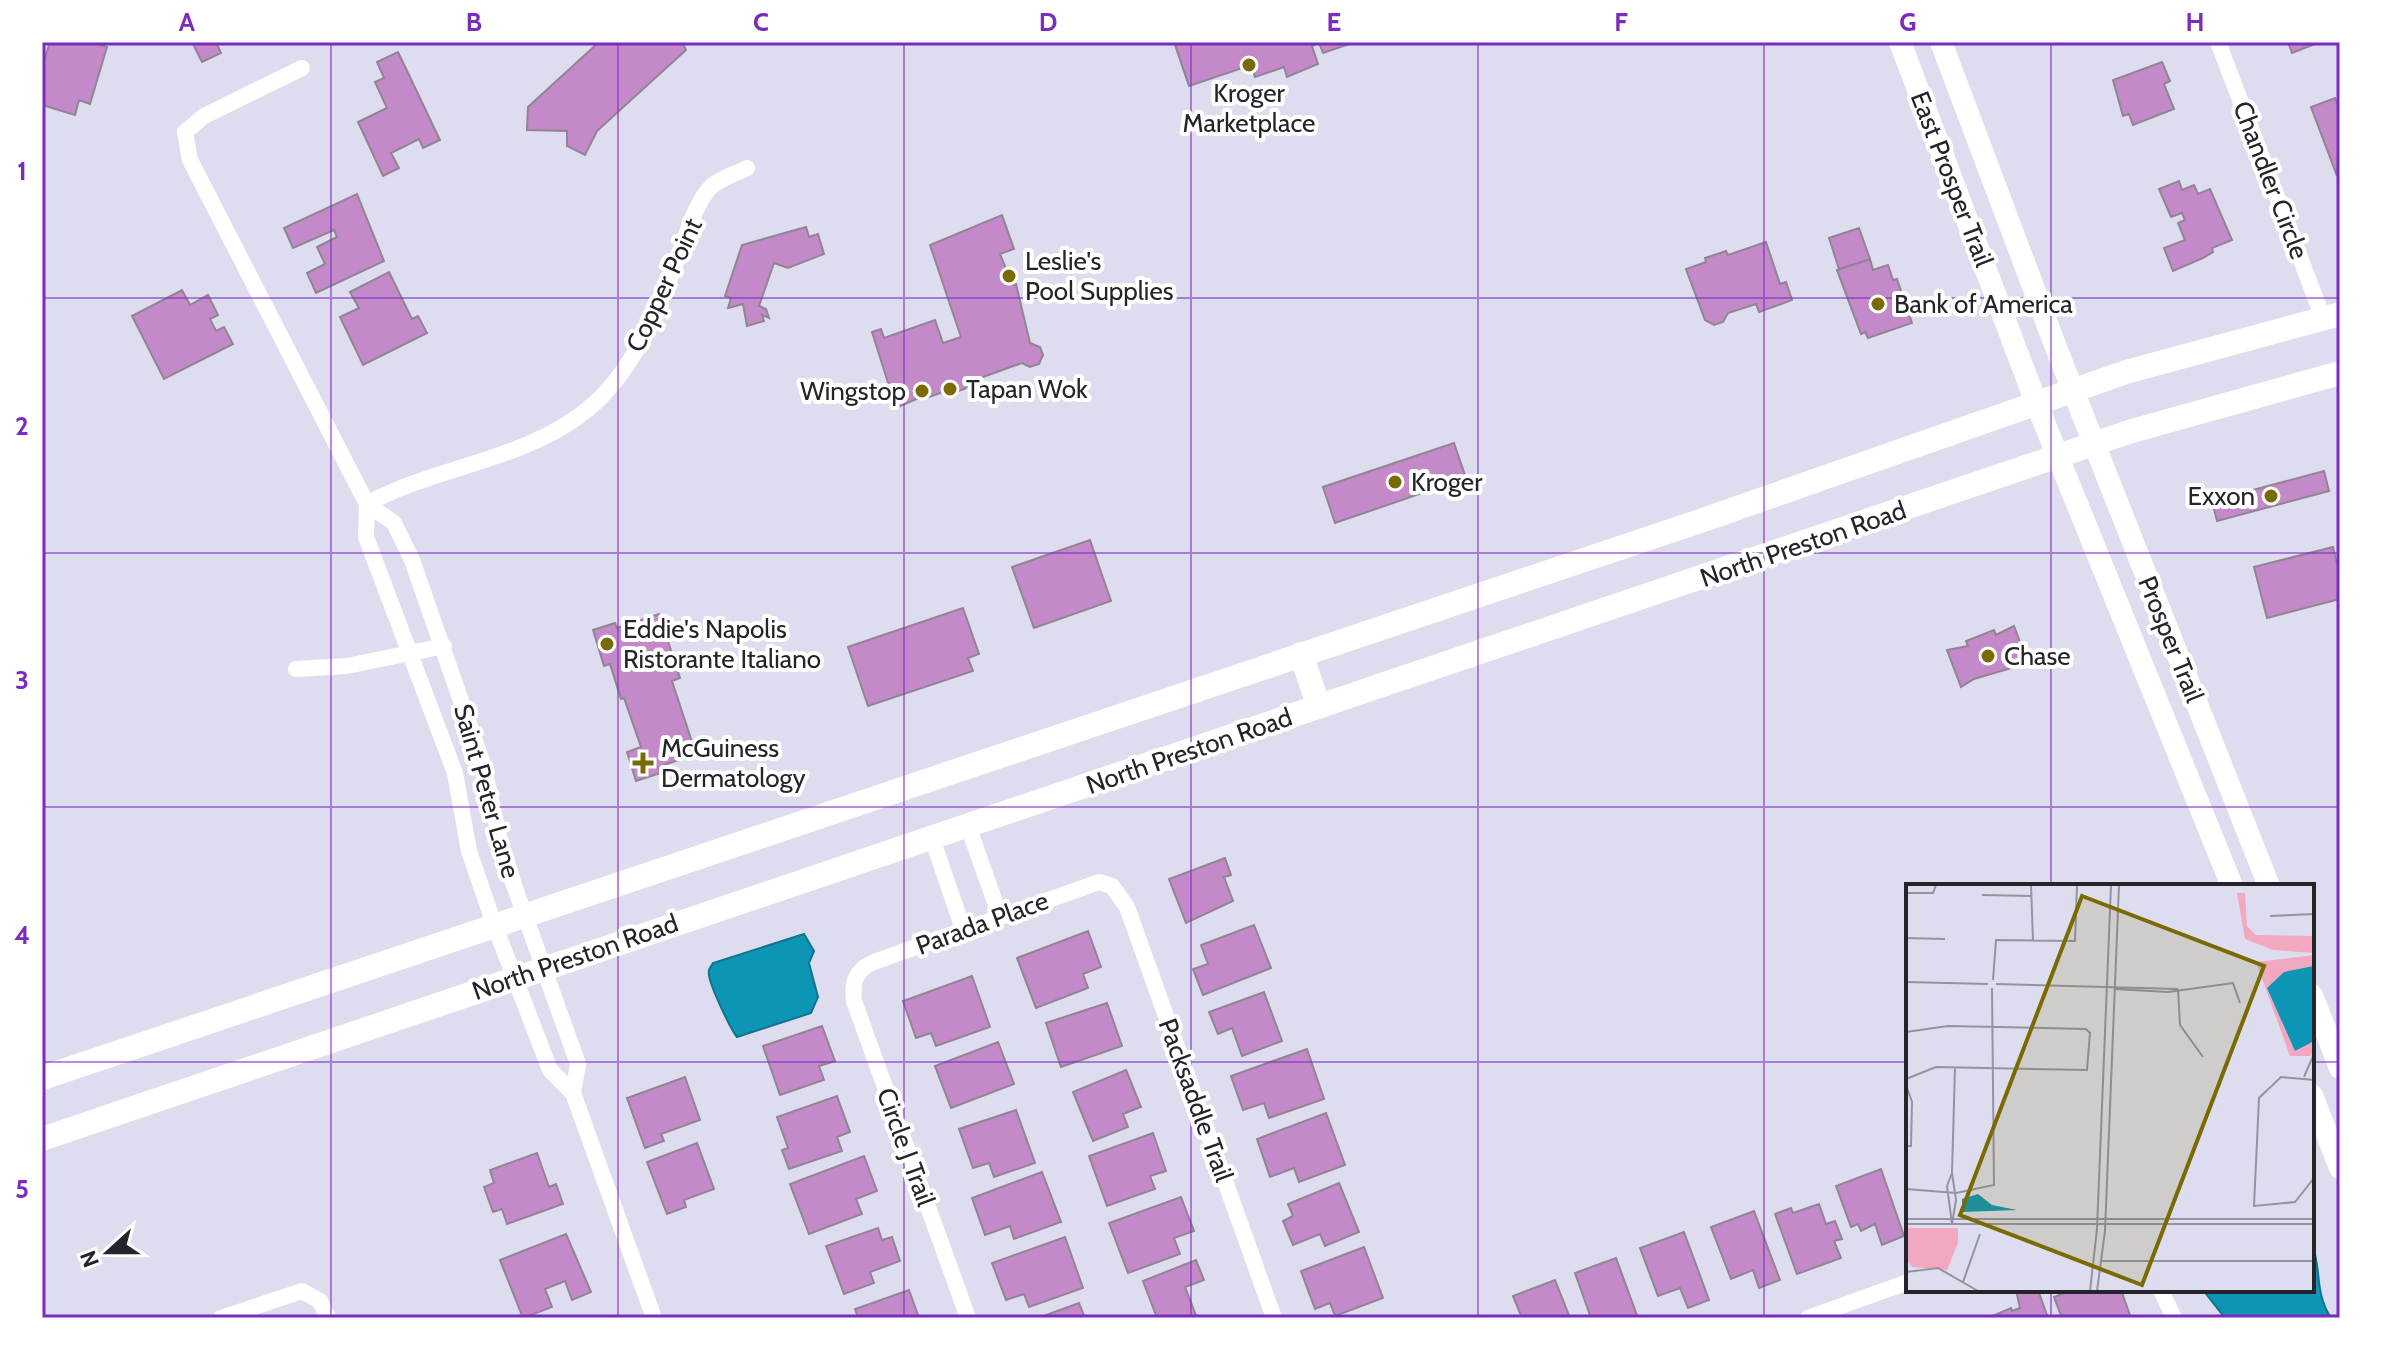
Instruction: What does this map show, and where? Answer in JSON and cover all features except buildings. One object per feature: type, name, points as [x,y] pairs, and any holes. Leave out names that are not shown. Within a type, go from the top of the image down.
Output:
[{"type":"main road","name":"East Prosper Trail","points":[[1900,42],[2037,405]]},
{"type":"main road","name":"East Prosper Trail","points":[[1941,42],[2073,392]]},
{"type":"main road","points":[[42,1078],[2037,405],[2126,372],[2332,316]]},
{"type":"main road","name":"North Preston Road","points":[[42,1139],[2095,444],[2340,373]]},
{"type":"main road","name":"Prosper Trail","points":[[2073,392],[2268,884]]},
{"type":"main road","name":"Prosper Trail","points":[[2037,405],[2231,884]]},
{"type":"main road","points":[[1301,654],[1319,707]]},
{"type":"main road","points":[[2314,1005],[2318,1025],[2340,1068]]},
{"type":"main road","points":[[2314,1100],[2340,1168]]},
{"type":"street","name":"Chandler Circle","points":[[2218,42],[2332,316]]},
{"type":"street","name":"Saint Peter Lane","points":[[302,68],[204,116],[185,132],[190,160],[367,504],[394,523],[412,560],[483,764],[500,840],[578,1064],[573,1093]]},
{"type":"street","name":"Copper Point","points":[[367,504],[393,489],[512,451],[560,429],[596,402],[628,362],[657,313],[690,225],[710,188],[747,168]]},
{"type":"street","name":"Saint Peter Lane","points":[[367,504],[366,537],[455,773],[469,851],[494,924],[550,1070],[573,1093],[654,1318]]},
{"type":"street","points":[[296,669],[411,655],[444,646]]},
{"type":"street","points":[[968,826],[1000,916]]},
{"type":"street","points":[[932,838],[963,929]]},
{"type":"street","name":"Parada Place","points":[[856,975],[863,967],[1083,885],[1099,882],[1112,886]]},
{"type":"street","name":"Packsaddle Trail","points":[[1112,886],[1127,907],[1274,1318]]},
{"type":"street","name":"Circle J Trail","points":[[856,975],[854,1001],[968,1318]]},
{"type":"street","points":[[1808,1318],[1906,1283]]},
{"type":"street","points":[[2162,1292],[2174,1318]]},
{"type":"street","points":[[221,1318],[290,1293],[311,1294],[320,1301],[328,1318]]},
{"type":"water","points":[[804,934],[814,951],[809,963],[818,997],[811,1013],[737,1037],[710,981],[709,971],[713,963]]},
{"type":"water","points":[[2314,1252],[2322,1299],[2331,1318],[2225,1318],[2205,1292],[2314,1292]]},
{"type":"place","name":"Kroger Marketplace","points":[[1249,65]]},
{"type":"place","name":"Leslie's Pool Supplies","points":[[1009,276]]},
{"type":"place","name":"Bank of America","points":[[1878,304]]},
{"type":"place","name":"Tapan Wok","points":[[950,389]]},
{"type":"place","name":"Wingstop","points":[[922,391]]},
{"type":"place","name":"Kroger","points":[[1395,482]]},
{"type":"place","name":"Exxon","points":[[2271,496]]},
{"type":"place","name":"Eddie's Napolis Ristorante Italiano","points":[[607,644]]},
{"type":"place","name":"Chase","points":[[1988,656]]},
{"type":"place","name":"McGuiness Dermatology","points":[[643,763]]}]
